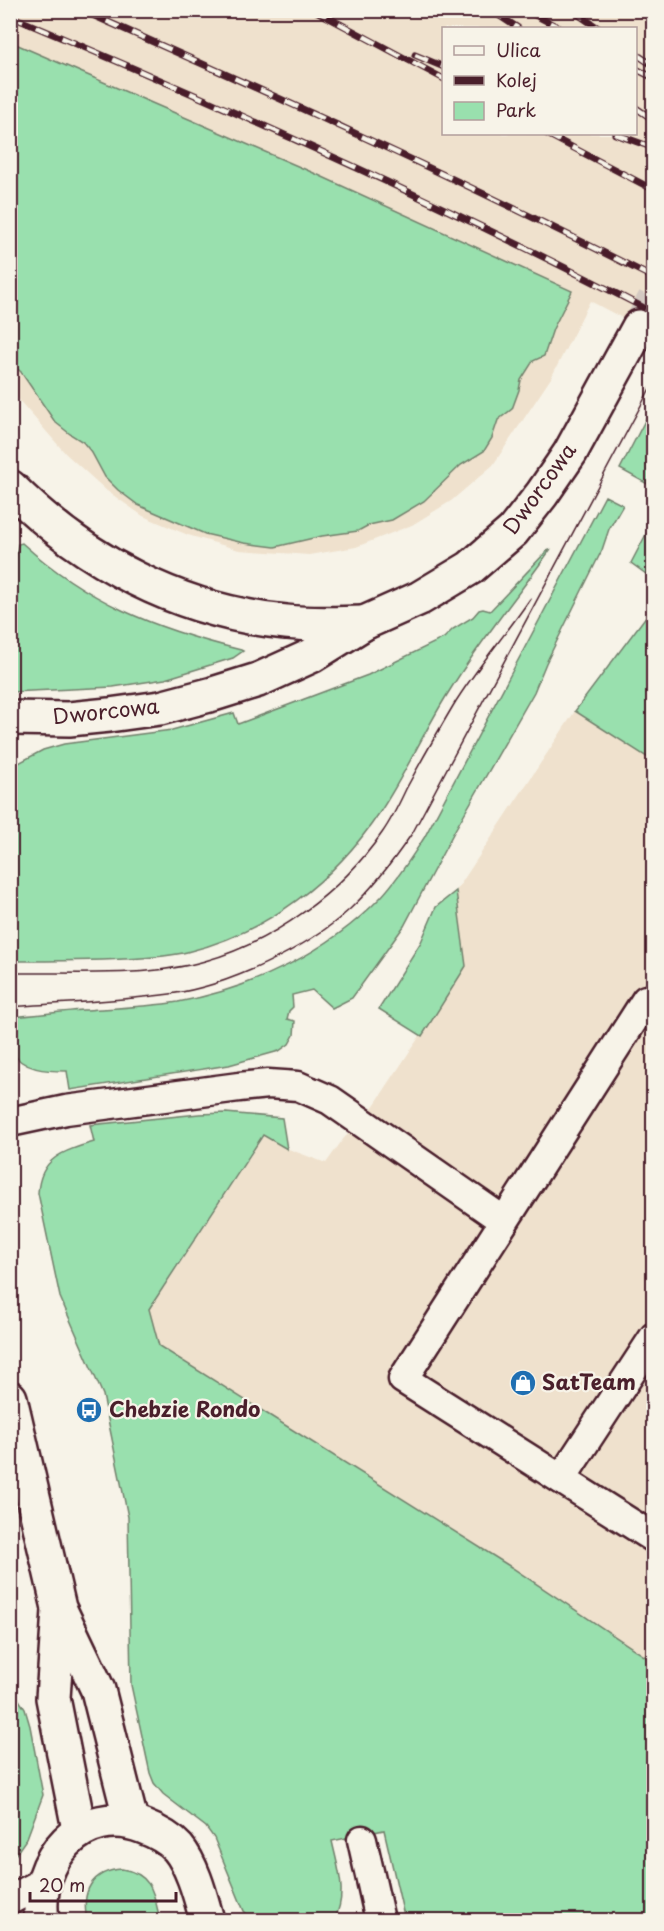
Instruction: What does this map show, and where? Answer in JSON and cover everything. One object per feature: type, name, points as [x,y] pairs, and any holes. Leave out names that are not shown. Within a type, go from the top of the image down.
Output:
[{"type":"main road","name":"Dworcowa","points":[[10,718],[69,718],[160,708],[258,680],[311,656],[364,623],[420,598],[470,568],[513,531],[542,494],[570,453],[639,327]]},
{"type":"main road","name":"Dworcowa","points":[[10,487],[85,550],[142,584],[172,596],[204,606],[285,622],[364,623]]},
{"type":"main road","points":[[10,740],[69,718]]},
{"type":"main road","points":[[10,1398],[59,1608],[98,1690],[131,1821]]},
{"type":"main road","points":[[59,1608],[53,1698],[79,1830]]},
{"type":"main road","points":[[42,1920],[42,1895],[62,1845],[79,1830],[104,1822],[131,1821],[160,1833],[179,1849],[199,1888],[207,1920]]},
{"type":"lane","points":[[654,1005],[646,1000],[403,1379],[654,1538]]},
{"type":"lane","points":[[10,1122],[66,1110],[239,1087],[268,1084],[298,1086],[330,1100],[504,1221]]},
{"type":"lane","points":[[561,1479],[654,1337]]},
{"type":"lane","points":[[362,1840],[380,1920]]},
{"type":"lane","points":[[10,1900],[46,1881]]},
{"type":"shaded area","points":[[10,11],[635,11],[653,22],[653,334],[590,301],[551,378],[493,465],[451,501],[412,525],[356,547],[309,555],[239,550],[188,535],[143,516],[107,491],[66,454],[11,391]]},
{"type":"shaded area","points":[[575,711],[653,761],[653,1662],[511,1567],[159,1346],[149,1310],[264,1135],[283,1147],[326,1163],[344,1138],[362,1121],[375,1104],[466,966],[456,891]]},
{"type":"green space","points":[[11,42],[316,174],[572,291],[553,329],[544,356],[533,361],[521,380],[512,409],[498,420],[492,438],[484,451],[461,465],[424,501],[392,520],[369,525],[358,531],[322,536],[275,547],[205,534],[138,505],[118,490],[105,477],[83,442],[55,422],[21,372],[11,363]]},
{"type":"green space","points":[[653,405],[653,487],[620,469]]},
{"type":"green space","points":[[605,496],[623,505],[609,529],[602,550],[534,692],[455,830],[404,926],[352,998],[332,1008],[312,990],[292,995],[293,1007],[287,1019],[295,1021],[294,1035],[289,1044],[279,1051],[229,1065],[70,1090],[67,1071],[36,1068],[16,1057],[11,1050],[10,1043],[11,1017],[166,1004],[206,996],[234,987],[262,977],[314,951],[338,935],[381,897],[399,876],[424,838]]},
{"type":"green space","points":[[653,521],[653,579],[631,563]]},
{"type":"green space","points":[[22,543],[72,582],[124,611],[180,633],[243,651],[233,658],[165,679],[113,687],[11,692],[11,587],[18,544]]},
{"type":"green space","points":[[550,550],[462,672],[380,812],[362,837],[342,860],[297,900],[272,917],[245,931],[217,943],[179,954],[110,960],[11,961],[10,798],[18,788],[11,782],[13,766],[43,750],[64,744],[172,730],[234,713],[238,724],[368,675],[444,638],[479,610],[490,611]]},
{"type":"green space","points":[[653,607],[653,761],[575,711]]},
{"type":"green space","points":[[456,891],[466,966],[422,1036],[379,1009],[421,942],[436,907]]},
{"type":"green space","points":[[226,1113],[282,1118],[287,1149],[263,1135],[149,1309],[159,1346],[511,1567],[653,1662],[653,1920],[405,1920],[384,1830],[332,1841],[341,1881],[340,1901],[334,1920],[252,1920],[244,1911],[214,1838],[206,1827],[163,1794],[154,1783],[131,1685],[128,1517],[103,1395],[60,1297],[38,1193],[43,1172],[48,1164],[63,1153],[94,1142],[90,1125]]},
{"type":"green space","points":[[10,1686],[25,1709],[43,1795],[27,1838],[11,1861]]},
{"type":"green space","points":[[122,1869],[146,1881],[154,1894],[160,1920],[87,1920],[86,1900],[91,1885],[103,1874]]},
{"type":"tunnel","points":[[639,327],[654,299]]},
{"type":"tram line","points":[[10,1007],[110,1000],[193,990],[241,974],[289,952],[349,910],[383,873],[413,832],[654,381]]},
{"type":"tram line","points":[[10,973],[134,972],[182,966],[205,961],[256,941],[304,912],[347,875],[382,833],[453,706],[530,599]]},
{"type":"railway","points":[[81,10],[369,140],[654,278]]},
{"type":"railway","points":[[314,10],[442,78]]},
{"type":"railway","points":[[491,10],[516,27]]},
{"type":"railway","points":[[525,10],[558,27]]},
{"type":"railway","points":[[572,10],[597,27]]},
{"type":"railway","points":[[10,16],[173,85],[335,158],[495,233],[654,313]]},
{"type":"railway","points":[[415,55],[442,66]]},
{"type":"railway","points":[[637,55],[654,66]]},
{"type":"railway","points":[[637,70],[654,78]]},
{"type":"railway","points":[[637,109],[654,120]]},
{"type":"railway","points":[[549,135],[654,190]]},
{"type":"railway","points":[[618,135],[654,148]]},
{"type":"place","name":"SatTeam","points":[[523,1383]]},
{"type":"place","name":"Chebzie Rondo","points":[[89,1410]]}]
